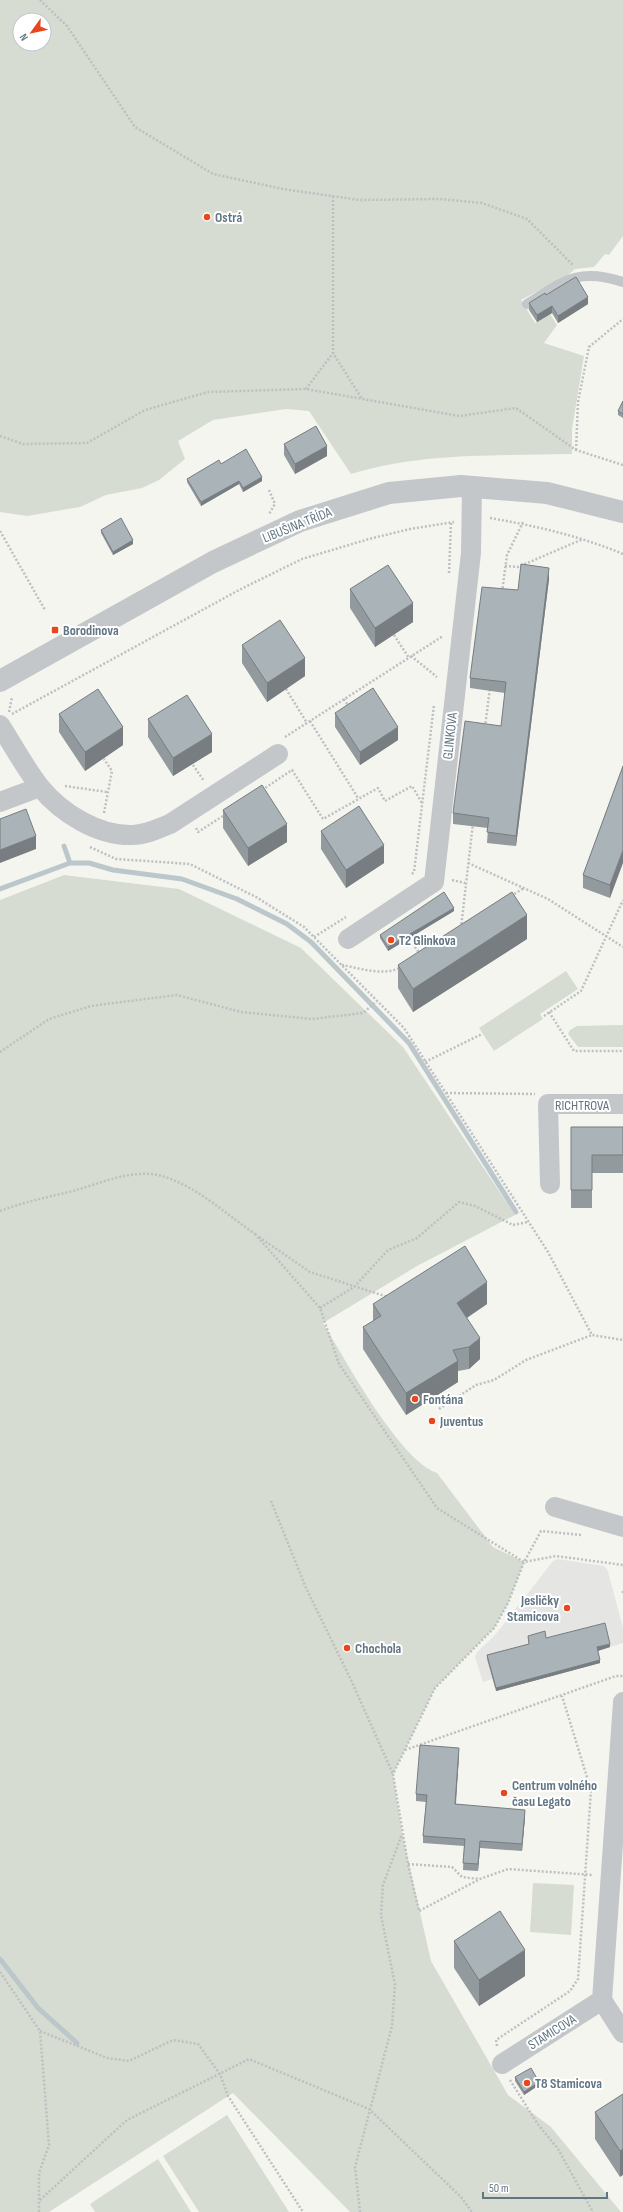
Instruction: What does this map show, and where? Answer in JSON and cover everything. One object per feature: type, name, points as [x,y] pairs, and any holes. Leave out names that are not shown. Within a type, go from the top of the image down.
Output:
[{"type":"street","name":"LIBUŠINA TŘÍDA","points":[[0,681],[213,562],[300,521],[389,493],[472,487],[547,493],[623,512]]},
{"type":"street","name":"GLINKOVA","points":[[348,940],[434,882],[471,553],[472,487]]},
{"type":"street","points":[[4,720],[40,787],[61,807],[83,822],[107,832],[132,835],[151,832],[170,824],[279,747]]},
{"type":"street","points":[[0,802],[40,787]]},
{"type":"street","name":"RICHTROVA","points":[[550,1184],[548,1104],[623,1104]]},
{"type":"street","points":[[554,1507],[623,1527]]},
{"type":"street","points":[[623,1702],[616,1880],[602,2000],[623,2033]]},
{"type":"street","name":"STAMICOVA","points":[[502,2064],[602,2000]]},
{"type":"lane","points":[[527,304],[568,279],[580,276],[600,276],[623,282]]},
{"type":"path","points":[[40,0],[67,26],[135,127],[213,174],[283,189],[360,200],[440,199],[482,203],[527,219],[576,268],[580,276]]},
{"type":"path","points":[[332,196],[333,353],[362,399]]},
{"type":"path","points":[[576,450],[578,402],[589,347],[623,319]]},
{"type":"path","points":[[306,389],[333,353]]},
{"type":"path","points":[[0,436],[23,444],[87,443],[145,410],[208,392],[306,389],[459,416],[516,408],[576,450],[623,465]]},
{"type":"path","points":[[4,720],[239,590],[302,559],[369,539],[410,529],[451,523],[460,519],[487,517],[523,522],[583,539],[623,554]]},
{"type":"path","points":[[496,594],[502,595],[507,555],[523,522]]},
{"type":"path","points":[[449,576],[451,523]]},
{"type":"path","points":[[0,531],[45,610]]},
{"type":"path","points":[[505,566],[518,567],[583,539]]},
{"type":"path","points":[[442,643],[444,629]]},
{"type":"path","points":[[394,635],[410,657],[437,677]]},
{"type":"path","points":[[279,747],[308,722],[443,636]]},
{"type":"path","points":[[436,685],[438,670]]},
{"type":"path","points":[[485,731],[490,686]]},
{"type":"path","points":[[286,689],[358,798]]},
{"type":"path","points":[[344,700],[350,709]]},
{"type":"path","points":[[407,877],[414,872],[434,701]]},
{"type":"path","points":[[103,821],[107,792],[112,771],[104,759]]},
{"type":"path","points":[[193,765],[207,787]]},
{"type":"path","points":[[292,770],[323,819],[378,788],[385,801],[412,786],[422,804]]},
{"type":"path","points":[[62,786],[107,792]]},
{"type":"path","points":[[461,928],[474,816]]},
{"type":"path","points":[[88,846],[116,860],[190,864],[256,897],[304,927],[404,1028],[548,1252],[592,1335]]},
{"type":"path","points":[[468,863],[548,898],[623,947]]},
{"type":"path","points":[[451,880],[466,883]]},
{"type":"path","points":[[505,900],[524,888]]},
{"type":"path","points":[[544,1016],[581,991],[623,900]]},
{"type":"path","points":[[314,937],[348,916]]},
{"type":"path","points":[[455,932],[467,924]]},
{"type":"path","points":[[407,935],[420,955]]},
{"type":"path","points":[[414,958],[426,951]]},
{"type":"path","points":[[342,965],[377,971],[396,970],[402,966]]},
{"type":"path","points":[[0,1052],[49,1019],[91,1006],[176,995],[241,1012],[312,1019],[363,1013],[377,1001]]},
{"type":"path","points":[[549,1012],[574,1051],[623,1051]]},
{"type":"path","points":[[425,1062],[482,1034]]},
{"type":"path","points":[[0,1211],[21,1203],[126,1176],[144,1174],[164,1177],[188,1187],[310,1272],[390,1298]]},
{"type":"path","points":[[320,1308],[354,1287],[388,1250],[417,1238],[459,1202],[475,1206],[513,1225],[528,1222]]},
{"type":"path","points":[[255,1234],[320,1308],[339,1364],[437,1508],[524,1562],[556,1556],[623,1565]]},
{"type":"path","points":[[438,1409],[476,1385],[494,1380],[526,1360],[592,1335],[623,1340]]},
{"type":"path","points":[[271,1501],[306,1588],[351,1680],[393,1774],[408,1864],[420,1911],[480,1880],[508,1869],[585,1875],[616,1880]]},
{"type":"path","points":[[393,1774],[435,1688],[494,1628],[508,1603],[524,1562],[541,1531],[586,1535]]},
{"type":"path","points":[[405,1750],[616,1676],[623,1676]]},
{"type":"path","points":[[562,1696],[591,1790],[578,1979],[570,1990],[496,2040],[502,2064],[514,2088],[537,2124],[558,2149],[593,2212]]},
{"type":"path","points":[[360,2212],[355,2167],[392,2026],[395,1985],[381,1915],[383,1886],[402,1833]]},
{"type":"path","points":[[408,1864],[452,1867],[462,1877],[480,1880]]},
{"type":"path","points":[[0,1972],[40,2031],[49,2145],[39,2173],[39,2212]]},
{"type":"path","points":[[40,2031],[107,2058],[129,2061],[173,2040],[198,2044],[220,2074],[228,2096],[303,2212]]},
{"type":"path","points":[[40,2200],[127,2120],[249,2060],[369,2109],[461,2197],[472,2212]]},
{"type":"shaded area","points":[[0,0],[623,0],[623,236],[609,255],[605,254],[594,267],[575,269],[568,275],[521,300],[535,323],[550,314],[557,325],[544,343],[584,356],[572,429],[572,454],[460,456],[405,462],[351,474],[309,411],[286,409],[213,420],[178,441],[185,459],[159,480],[142,488],[106,495],[80,507],[27,516],[0,512]]},
{"type":"shaded area","points":[[64,875],[179,889],[301,948],[403,1047],[515,1215],[417,1266],[323,1323],[374,1407],[406,1449],[422,1464],[437,1473],[493,1547],[524,1562],[508,1603],[494,1628],[435,1688],[393,1774],[402,1833],[431,1961],[508,2095],[551,2127],[621,2212],[350,2212],[233,2093],[49,2212],[0,2212],[0,900]]},
{"type":"shaded area","points":[[566,971],[578,989],[540,1014],[543,1019],[494,1051],[479,1028]]},
{"type":"shaded area","points":[[623,1025],[623,1047],[578,1047],[568,1034],[570,1030],[577,1026]]},
{"type":"shaded area","name":"Jesličky Stamicova","points":[[558,1559],[604,1566],[608,1571],[623,1628],[623,1643],[597,1651],[600,1663],[496,1691],[492,1679],[483,1682],[475,1657],[477,1652],[495,1635],[553,1561]]},
{"type":"shaded area","points":[[533,1883],[574,1885],[571,1935],[530,1932]]},
{"type":"shaded area","points":[[227,2115],[289,2212],[199,2212],[163,2156]]},
{"type":"shaded area","points":[[158,2159],[191,2212],[95,2212],[90,2204]]},
{"type":"building","points":[[576,277],[588,297],[558,316],[552,306],[537,315],[529,303],[545,293],[546,295]]},
{"type":"building","points":[[623,401],[623,414],[618,411]]},
{"type":"building","points":[[316,426],[327,446],[295,464],[284,444]]},
{"type":"building","points":[[246,449],[262,477],[243,488],[239,481],[201,502],[187,479],[219,460],[221,464]]},
{"type":"building","points":[[121,518],[133,540],[113,552],[101,530]]},
{"type":"building","points":[[521,564],[549,568],[516,836],[487,832],[489,818],[453,813],[465,721],[501,726],[506,682],[470,678],[482,587],[518,590]]},
{"type":"building","points":[[388,565],[413,603],[375,628],[350,589]]},
{"type":"building","points":[[280,620],[305,658],[267,683],[242,645]]},
{"type":"building","points":[[373,688],[398,727],[360,752],[335,713]]},
{"type":"building","points":[[98,689],[123,727],[85,752],[59,714]]},
{"type":"building","points":[[187,695],[212,734],[173,758],[148,719]]},
{"type":"building","points":[[623,766],[623,850],[610,885],[583,875]]},
{"type":"building","points":[[262,785],[287,824],[248,848],[223,810]]},
{"type":"building","points":[[359,806],[384,845],[346,870],[321,831]]},
{"type":"building","points":[[26,809],[36,836],[0,850],[0,819]]},
{"type":"building","points":[[444,892],[454,908],[388,947],[380,935]]},
{"type":"building","points":[[512,892],[527,915],[413,989],[398,965]]},
{"type":"building","points":[[571,1127],[623,1127],[623,1155],[592,1155],[592,1190],[571,1190]]},
{"type":"building","points":[[465,1246],[487,1282],[457,1303],[480,1338],[469,1347],[453,1350],[458,1361],[406,1393],[363,1327],[381,1316],[373,1304]]},
{"type":"building","points":[[605,1623],[610,1644],[597,1647],[600,1660],[496,1688],[487,1655],[529,1644],[528,1636],[545,1631],[546,1638]]},
{"type":"building","points":[[420,1745],[459,1748],[455,1804],[525,1810],[522,1844],[480,1841],[478,1864],[463,1863],[465,1839],[423,1836],[427,1795],[416,1794]]},
{"type":"building","points":[[500,1911],[525,1950],[479,1980],[454,1941]]},
{"type":"building","name":"T8 Stamicova","points":[[531,2068],[539,2082],[524,2092],[515,2077]]},
{"type":"building","points":[[623,2094],[623,2149],[620,2151],[595,2112]]},
{"type":"waterway","points":[[64,846],[70,863],[89,863],[113,870],[182,879],[237,899],[287,924],[311,942],[409,1043],[516,1212]]},
{"type":"waterway","points":[[0,889],[70,863]]},
{"type":"waterway","points":[[0,1959],[38,2008],[77,2043]]},
{"type":"place","name":"Ostrá","points":[[207,217]]},
{"type":"place","name":"Borodinova","points":[[55,630]]},
{"type":"place","name":"T2 Glinkova","points":[[391,940]]},
{"type":"place","name":"Fontána","points":[[415,1399]]},
{"type":"place","name":"Juventus","points":[[432,1421]]},
{"type":"place","name":"Jesličky Stamicova","points":[[567,1608]]},
{"type":"place","name":"Chochola","points":[[347,1648]]},
{"type":"place","name":"Centrum volného času Legato","points":[[504,1793]]},
{"type":"place","name":"T8 Stamicova","points":[[527,2083]]}]
